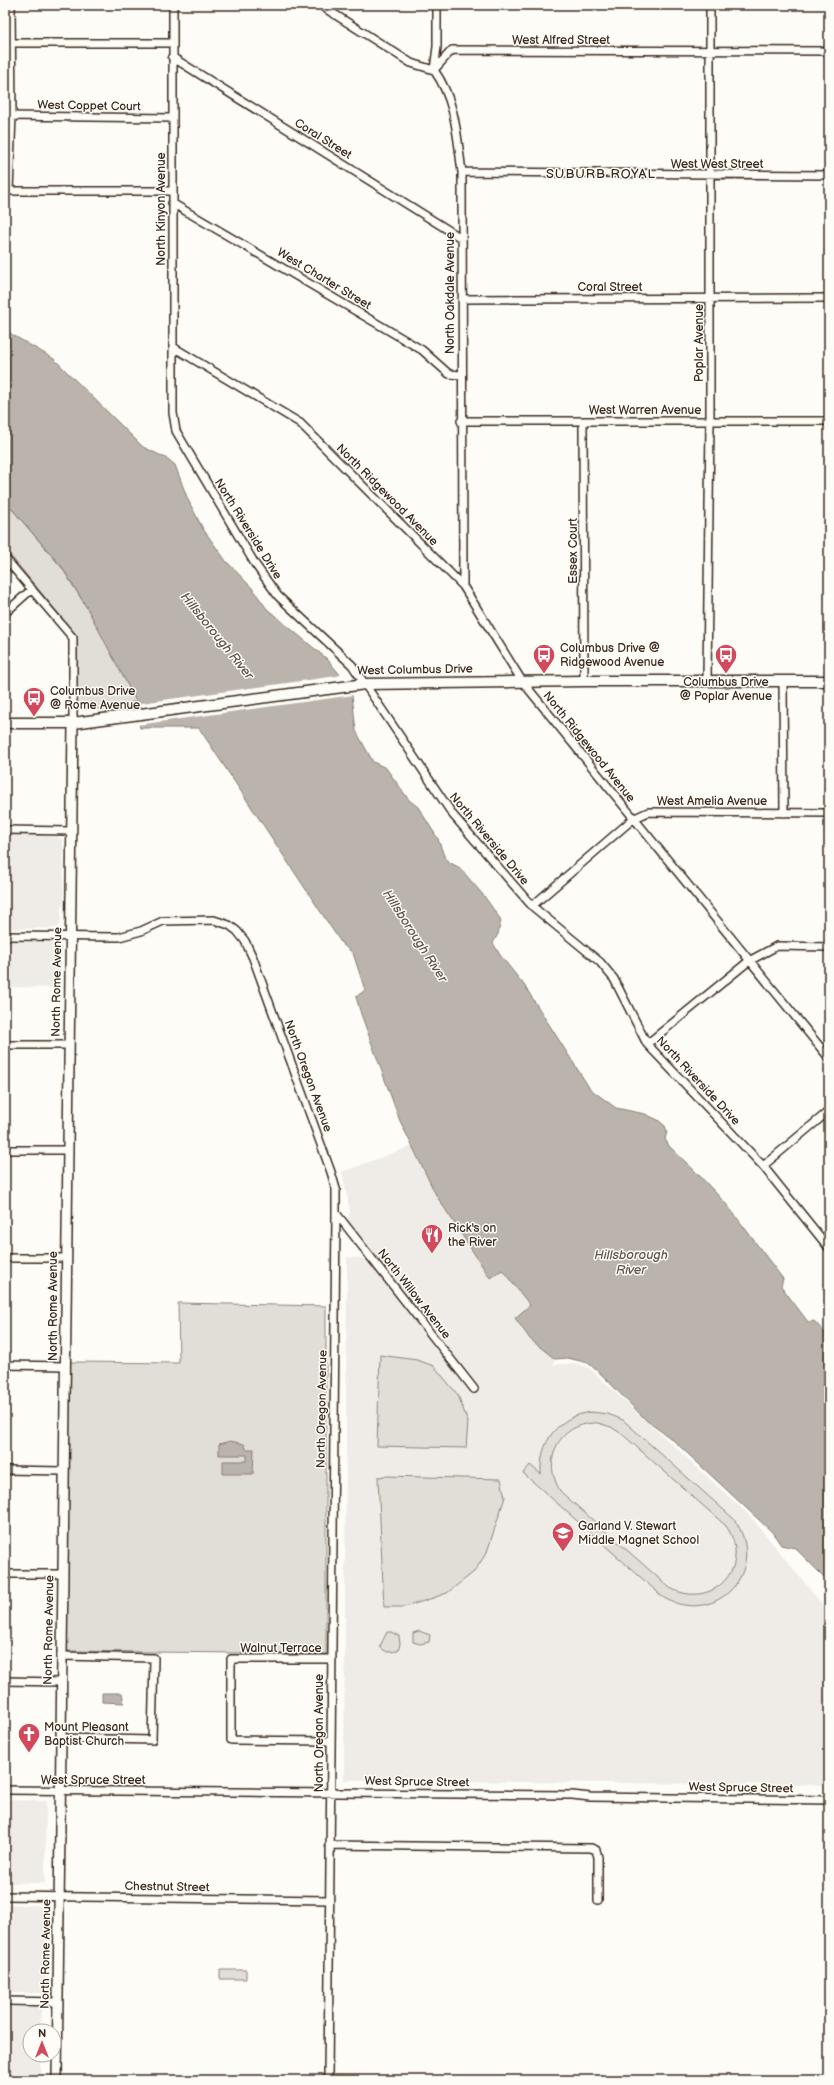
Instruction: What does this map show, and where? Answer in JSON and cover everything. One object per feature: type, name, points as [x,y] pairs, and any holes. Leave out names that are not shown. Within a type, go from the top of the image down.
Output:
[{"type":"main road","name":"West Columbus Drive","points":[[5,723],[73,723],[365,684],[522,681],[829,681]]},
{"type":"street","points":[[11,5],[8,43],[7,191],[172,191]]},
{"type":"street","name":"North Kinyon Avenue","points":[[173,5],[173,413]]},
{"type":"street","points":[[320,5],[411,63],[434,70],[437,47],[437,5]]},
{"type":"street","name":"Poplar Avenue","points":[[707,681],[710,421],[710,5]]},
{"type":"street","points":[[8,43],[172,43]]},
{"type":"street","name":"West Alfred Street","points":[[434,70],[452,50],[710,52],[829,51]]},
{"type":"street","name":"Coral Street","points":[[172,57],[461,238]]},
{"type":"street","name":"North Oakdale Avenue","points":[[434,70],[444,84],[454,113],[462,172],[461,421],[463,586]]},
{"type":"street","name":"West Coppet Court","points":[[8,116],[172,118]]},
{"type":"street","name":"West West Street","points":[[462,172],[829,175]]},
{"type":"street","name":"West Charter Street","points":[[172,202],[422,350],[449,374],[461,375]]},
{"type":"street","name":"Coral Street","points":[[462,299],[829,298]]},
{"type":"street","name":"North Ridgewood Avenue","points":[[173,347],[300,423],[463,586],[522,681],[829,1058]]},
{"type":"street","name":"North Riverside Drive","points":[[173,413],[176,431],[254,564],[278,596],[352,665],[453,815],[532,906],[600,962],[614,979],[647,1044],[763,1166],[829,1248]]},
{"type":"street","name":"West Warren Avenue","points":[[461,421],[829,421]]},
{"type":"street","name":"Essex Court","points":[[583,421],[584,681]]},
{"type":"street","name":"North Rome Avenue","points":[[5,558],[73,638],[60,1682],[57,2080]]},
{"type":"street","points":[[5,613],[32,590]]},
{"type":"street","points":[[783,681],[784,813]]},
{"type":"street","name":"West Amelia Avenue","points":[[532,906],[633,819],[648,812],[829,813]]},
{"type":"street","points":[[5,830],[71,831]]},
{"type":"street","name":"North Oregon Avenue","points":[[5,936],[119,937],[141,931],[163,921],[172,920],[214,920],[229,925],[237,931],[245,941],[253,958],[336,1189],[330,1659],[328,2080]]},
{"type":"street","points":[[647,1044],[749,961],[777,946],[829,947]]},
{"type":"street","points":[[5,1045],[68,1045]]},
{"type":"street","points":[[763,1166],[829,1111]]},
{"type":"street","points":[[5,1150],[67,1150]]},
{"type":"street","name":"North Willow Avenue","points":[[336,1213],[474,1389]]},
{"type":"street","points":[[5,1258],[66,1258]]},
{"type":"street","points":[[5,1365],[65,1366]]},
{"type":"street","points":[[5,1470],[63,1471]]},
{"type":"street","points":[[5,1574],[62,1574]]},
{"type":"street","points":[[60,1738],[152,1740],[154,1658],[61,1656]]},
{"type":"street","name":"Walnut Terrace","points":[[330,1659],[231,1658],[231,1740],[330,1741]]},
{"type":"street","points":[[5,1681],[60,1682]]},
{"type":"street","name":"West Spruce Street","points":[[5,1790],[330,1792],[829,1800]]},
{"type":"street","points":[[329,1845],[591,1848],[596,1850],[598,1857],[598,1900]]},
{"type":"street","name":"Chestnut Street","points":[[5,1896],[329,1900]]},
{"type":"street","points":[[5,2001],[58,2002]]},
{"type":"shaded area","points":[[5,501],[62,568],[100,629],[136,701],[108,709],[77,709],[77,636],[5,549]]},
{"type":"shaded area","points":[[5,834],[43,835],[58,837],[63,840],[64,906],[61,906],[61,923],[57,928],[5,929]]},
{"type":"shaded area","points":[[5,941],[58,943],[61,945],[61,988],[5,987]]},
{"type":"shaded area","name":"Garland V. Stewart Middle Magnet School","points":[[412,1146],[436,1195],[490,1278],[502,1269],[530,1305],[530,1339],[555,1359],[553,1365],[574,1363],[588,1367],[751,1517],[825,1608],[829,1617],[829,1785],[344,1780],[347,1257],[367,1259],[473,1393],[478,1389],[348,1220],[350,1210],[342,1172]]},
{"type":"shaded area","points":[[178,1303],[326,1306],[326,1654],[66,1651],[70,1362],[179,1363]]},
{"type":"shaded area","points":[[380,1355],[417,1360],[434,1366],[458,1395],[468,1422],[466,1448],[377,1446]]},
{"type":"shaded area","points":[[591,1412],[608,1414],[623,1420],[734,1519],[744,1538],[746,1557],[742,1574],[732,1588],[719,1599],[702,1605],[684,1605],[664,1598],[523,1473],[530,1465],[541,1474],[543,1451],[547,1441],[560,1425],[579,1414]],"holes":[[[598,1423],[611,1427],[622,1434],[726,1526],[733,1541],[735,1556],[732,1569],[725,1581],[714,1589],[701,1594],[686,1594],[670,1588],[561,1492],[555,1480],[552,1468],[553,1456],[557,1445],[564,1436],[573,1429],[584,1424]]]},
{"type":"shaded area","points":[[378,1477],[501,1479],[505,1497],[487,1552],[474,1572],[447,1593],[405,1607],[384,1607]]},
{"type":"shaded area","points":[[419,1631],[430,1635],[429,1642],[420,1644],[413,1642],[413,1633]]},
{"type":"shaded area","points":[[387,1632],[391,1632],[399,1636],[400,1644],[398,1651],[387,1652],[381,1648],[380,1646]]},
{"type":"shaded area","points":[[5,1800],[46,1801],[45,1883],[5,1883]]},
{"type":"shaded area","points":[[5,1904],[46,1906],[45,1991],[42,1993],[10,1993],[10,1944],[5,1944]]},
{"type":"shaded area","points":[[220,1970],[246,1970],[246,1979],[220,1979]]},
{"type":"shaded area","points":[[5,2007],[41,2007],[40,2023],[22,2023],[22,2063],[40,2063],[40,2080],[5,2080]]},
{"type":"water","name":"Hillsborough River","points":[[5,327],[11,334],[54,359],[143,447],[168,459],[175,465],[188,500],[203,529],[226,561],[252,588],[267,609],[327,659],[341,676],[352,695],[356,731],[373,762],[386,768],[409,800],[418,807],[438,839],[444,856],[449,862],[460,868],[484,896],[501,920],[498,934],[493,943],[500,955],[524,985],[590,1089],[616,1108],[645,1114],[658,1120],[665,1126],[667,1132],[665,1139],[669,1146],[728,1206],[783,1279],[781,1286],[808,1322],[814,1321],[829,1337],[829,1582],[795,1548],[781,1545],[772,1532],[673,1440],[647,1421],[602,1375],[588,1363],[568,1358],[555,1359],[530,1339],[515,1318],[530,1305],[502,1270],[490,1278],[436,1195],[400,1121],[356,997],[365,990],[353,953],[342,944],[199,728],[140,728],[136,701],[86,606],[62,567],[5,501]]},
{"type":"water","points":[[230,1441],[244,1444],[246,1449],[254,1449],[253,1474],[223,1474],[223,1461],[247,1461],[247,1455],[219,1455],[219,1444]]},
{"type":"water","points":[[102,1693],[122,1693],[124,1703],[102,1702]]},
{"type":"pier","points":[[342,674],[354,695],[137,725],[134,704],[337,676]]},
{"type":"place","name":"Columbus Drive @ Ridgewood Avenue","points":[[544,674]]},
{"type":"place","name":"Columbus Drive @ Poplar Avenue","points":[[726,674]]},
{"type":"place","name":"Columbus Drive @ Rome Avenue","points":[[34,718]]},
{"type":"place","name":"Rick's on the River","points":[[432,1254]]},
{"type":"place","name":"Garland V. Stewart Middle Magnet School","points":[[563,1552]]},
{"type":"place","name":"Mount Pleasant Baptist Church","points":[[29,1754]]},
{"type":"district","name":"SUBURB ROYAL","points":[[601,174]]}]
